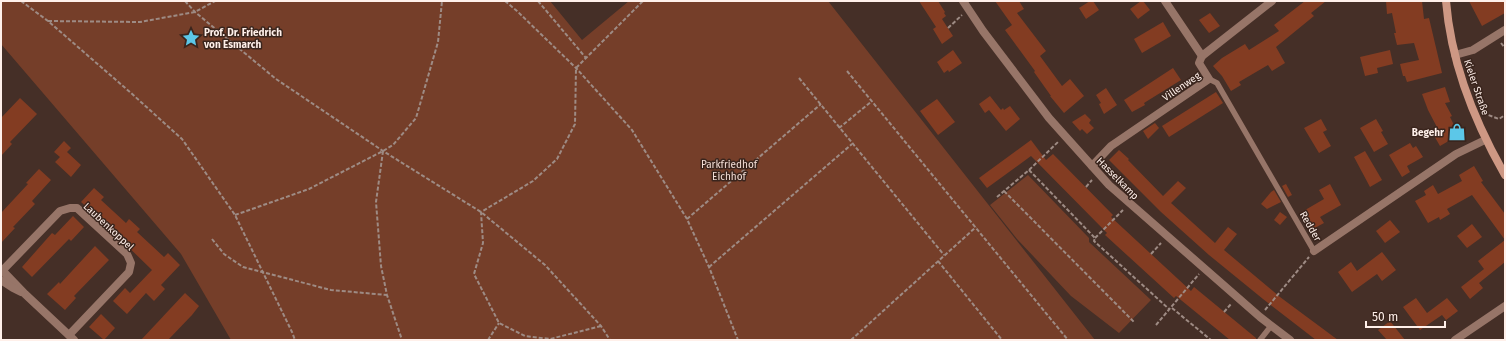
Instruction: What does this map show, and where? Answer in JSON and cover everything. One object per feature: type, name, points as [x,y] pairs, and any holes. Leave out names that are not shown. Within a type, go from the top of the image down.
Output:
[{"type":"main road","name":"Kieler Straße","points":[[1446,1],[1455,55],[1463,84],[1486,140],[1505,175]]},
{"type":"street","name":"Hasselkamp","points":[[963,1],[983,31],[1065,136],[1108,185],[1260,317],[1290,340]]},
{"type":"street","points":[[1165,1],[1202,56]]},
{"type":"street","name":"Villenweg","points":[[1092,166],[1111,146],[1209,79],[1199,63],[1202,56],[1272,1]]},
{"type":"street","points":[[1455,55],[1473,50],[1505,30]]},
{"type":"street","name":"Redder","points":[[1314,251],[1456,154],[1486,140]]},
{"type":"street","name":"Laubenkoppel","points":[[2,271],[60,211],[70,208],[77,208],[127,254],[131,263],[128,272],[71,337]]},
{"type":"street","points":[[2,271],[71,337]]},
{"type":"street","points":[[1,280],[25,294]]},
{"type":"street","points":[[1455,340],[1505,306]]},
{"type":"lane","name":"Redder","points":[[1209,79],[1217,83],[1314,251]]},
{"type":"lane","points":[[1260,340],[1271,326]]},
{"type":"path","points":[[21,1],[48,21],[182,139],[235,215],[295,340]]},
{"type":"path","points":[[28,1],[29,6]]},
{"type":"path","points":[[185,1],[195,12],[276,79],[383,152],[481,212],[545,265],[601,326],[610,340]]},
{"type":"path","points":[[48,21],[140,22],[195,12],[215,1]]},
{"type":"path","points":[[235,215],[309,189],[383,152],[392,145],[416,118],[438,42],[442,1]]},
{"type":"path","points":[[506,1],[576,68],[632,130],[687,220],[709,267],[738,340]]},
{"type":"path","points":[[538,1],[586,58]]},
{"type":"path","points":[[481,212],[533,181],[557,160],[576,124],[576,68],[643,1]]},
{"type":"path","points":[[948,28],[955,23],[959,17]]},
{"type":"path","points":[[847,71],[1068,340]]},
{"type":"path","points":[[799,78],[944,255]]},
{"type":"path","points":[[839,128],[872,100]]},
{"type":"path","points":[[687,220],[821,104]]},
{"type":"path","points":[[1475,116],[1483,113],[1499,120],[1505,115]]},
{"type":"path","points":[[997,197],[1030,170],[1065,136]]},
{"type":"path","points":[[709,267],[852,144]]},
{"type":"path","points":[[383,152],[376,202],[381,266],[387,295],[402,340]]},
{"type":"path","points":[[1030,170],[1095,238],[1094,241],[1171,308],[1211,340]]},
{"type":"path","points":[[1004,191],[1134,322]]},
{"type":"path","points":[[1095,238],[1130,203]]},
{"type":"path","points":[[481,212],[483,244],[474,274],[499,323],[525,336],[550,339],[601,326]]},
{"type":"path","points":[[851,340],[976,227]]},
{"type":"path","points":[[1151,254],[1168,236]]},
{"type":"path","points":[[212,239],[224,254],[243,268],[331,290],[387,295]]},
{"type":"path","points":[[1260,317],[1314,251]]},
{"type":"path","points":[[938,261],[1002,340]]},
{"type":"path","points":[[1156,325],[1204,268]]},
{"type":"path","points":[[488,340],[499,323]]},
{"type":"path","points":[[1204,340],[1207,337]]},
{"type":"green space","name":"Parkfriedhof Eichhof","points":[[1,1],[550,1],[582,40],[629,1],[828,1],[1095,340],[231,340],[181,254],[1,44]]},
{"type":"green space","points":[[1028,175],[1089,238],[1089,242],[1151,300],[1119,333],[1071,296],[1017,239],[990,205]]},
{"type":"building","points":[[919,1],[938,1],[946,16],[942,19],[953,36],[942,44],[933,29],[936,27]]},
{"type":"building","points":[[995,1],[1019,1],[1024,9],[1017,13],[1046,51],[1040,56],[1062,86],[1070,79],[1084,96],[1064,113],[1050,96],[1034,72],[1035,71],[1005,30],[1012,25]]},
{"type":"building","points":[[1090,1],[1093,1],[1099,10],[1086,19],[1079,8]]},
{"type":"building","points":[[1143,1],[1150,10],[1138,19],[1130,9]]},
{"type":"building","points":[[1305,1],[1326,1],[1311,13],[1314,16],[1276,47],[1285,63],[1272,71],[1268,65],[1239,82],[1241,85],[1231,91],[1222,76],[1213,66],[1222,58],[1245,44],[1249,50],[1279,31],[1274,25]]},
{"type":"building","points":[[1386,1],[1422,1],[1424,19],[1429,18],[1442,73],[1407,82],[1405,76],[1403,76],[1400,64],[1419,60],[1414,43],[1397,45],[1392,13],[1387,14]]},
{"type":"building","points":[[1469,1],[1505,1],[1505,13],[1482,26]]},
{"type":"building","points":[[1210,13],[1220,26],[1209,33],[1199,20]]},
{"type":"building","points":[[1163,22],[1171,36],[1142,53],[1134,39]]},
{"type":"building","points":[[953,50],[962,63],[949,72],[948,70],[944,73],[937,62]]},
{"type":"building","points":[[1390,50],[1393,64],[1377,68],[1378,73],[1365,76],[1360,57]]},
{"type":"building","points":[[1173,68],[1181,80],[1144,103],[1145,105],[1132,112],[1124,100]]},
{"type":"building","points":[[1445,87],[1450,102],[1445,103],[1452,116],[1450,117],[1459,135],[1440,146],[1433,134],[1439,131],[1428,110],[1422,94]]},
{"type":"building","points":[[1106,88],[1117,105],[1104,114],[1099,104],[1101,103],[1096,95]]},
{"type":"building","points":[[1216,92],[1223,103],[1169,137],[1162,126]]},
{"type":"building","points":[[990,96],[1001,110],[1003,108],[1004,110],[1010,106],[1020,119],[1006,131],[989,110],[985,113],[979,104]]},
{"type":"building","points":[[20,98],[37,114],[10,142],[12,144],[1,156],[1,118]]},
{"type":"building","points":[[937,99],[955,122],[938,135],[920,111]]},
{"type":"building","points":[[1085,114],[1091,120],[1089,123],[1094,128],[1087,134],[1082,129],[1080,131],[1072,122]]},
{"type":"building","points":[[1321,119],[1327,130],[1323,132],[1331,146],[1319,153],[1304,128]]},
{"type":"building","points":[[1376,119],[1388,144],[1374,152],[1360,128]]},
{"type":"building","points":[[1155,123],[1159,128],[1148,139],[1143,131]]},
{"type":"building","points":[[1031,140],[1046,160],[1053,154],[1113,215],[1111,217],[1191,291],[1194,287],[1256,338],[1256,340],[1230,340],[1176,296],[1174,298],[1105,235],[1107,233],[1031,156],[987,188],[979,178]]},
{"type":"building","points":[[64,141],[71,148],[67,152],[81,165],[71,177],[55,162],[60,157],[54,152]]},
{"type":"building","points":[[1410,143],[1413,148],[1416,146],[1423,157],[1407,166],[1410,172],[1402,177],[1389,155]]},
{"type":"building","points":[[1119,150],[1163,196],[1178,181],[1186,188],[1171,203],[1215,243],[1228,227],[1237,234],[1224,250],[1280,297],[1338,340],[1316,340],[1209,255],[1161,212],[1109,160]]},
{"type":"building","points":[[1365,151],[1382,180],[1370,187],[1354,157]]},
{"type":"building","points":[[1474,166],[1483,181],[1481,182],[1505,214],[1505,240],[1472,195],[1447,209],[1450,214],[1440,220],[1439,217],[1428,223],[1415,201],[1426,195],[1424,191],[1433,185],[1438,194],[1462,181],[1459,175]]},
{"type":"building","points":[[39,169],[51,180],[32,201],[35,204],[13,227],[15,228],[1,243],[1,213],[28,184],[26,183]]},
{"type":"building","points":[[1286,184],[1292,195],[1288,197],[1282,186]]},
{"type":"building","points":[[1330,184],[1341,205],[1320,217],[1324,223],[1311,230],[1300,213],[1324,199],[1319,190]]},
{"type":"building","points":[[94,188],[104,197],[101,200],[126,223],[129,219],[140,229],[137,232],[164,257],[168,253],[180,265],[161,285],[165,289],[154,301],[146,293],[127,314],[113,301],[125,288],[130,293],[152,270],[115,234],[116,233],[81,202]]},
{"type":"building","points":[[1274,190],[1281,202],[1267,209],[1261,204]]},
{"type":"building","points":[[1280,212],[1287,217],[1280,225],[1274,220]]},
{"type":"building","points":[[73,216],[84,227],[71,241],[69,239],[32,277],[22,267],[52,233],[55,235]]},
{"type":"building","points":[[1390,220],[1400,232],[1385,243],[1376,231]]},
{"type":"building","points":[[1472,224],[1482,237],[1467,248],[1457,236]]},
{"type":"building","points":[[1505,240],[1505,262],[1479,283],[1483,288],[1470,299],[1461,287],[1484,269],[1478,261]]},
{"type":"building","points":[[95,246],[109,260],[74,296],[76,298],[65,310],[47,294],[59,282],[60,284]]},
{"type":"building","points":[[1382,252],[1396,270],[1382,281],[1377,274],[1352,292],[1338,272],[1351,262],[1357,271]]},
{"type":"building","points":[[185,293],[199,306],[192,315],[168,340],[141,340]]},
{"type":"building","points":[[1416,298],[1427,313],[1447,298],[1458,311],[1446,320],[1442,315],[1420,330],[1403,307]]},
{"type":"building","points":[[101,314],[115,328],[104,340],[89,327]]},
{"type":"building","points":[[1390,321],[1405,340],[1387,340],[1378,330]]},
{"type":"place","name":"Prof. Dr. Friedrich von Esmarch","points":[[191,38]]},
{"type":"place","name":"Begehr","points":[[1457,132]]}]
